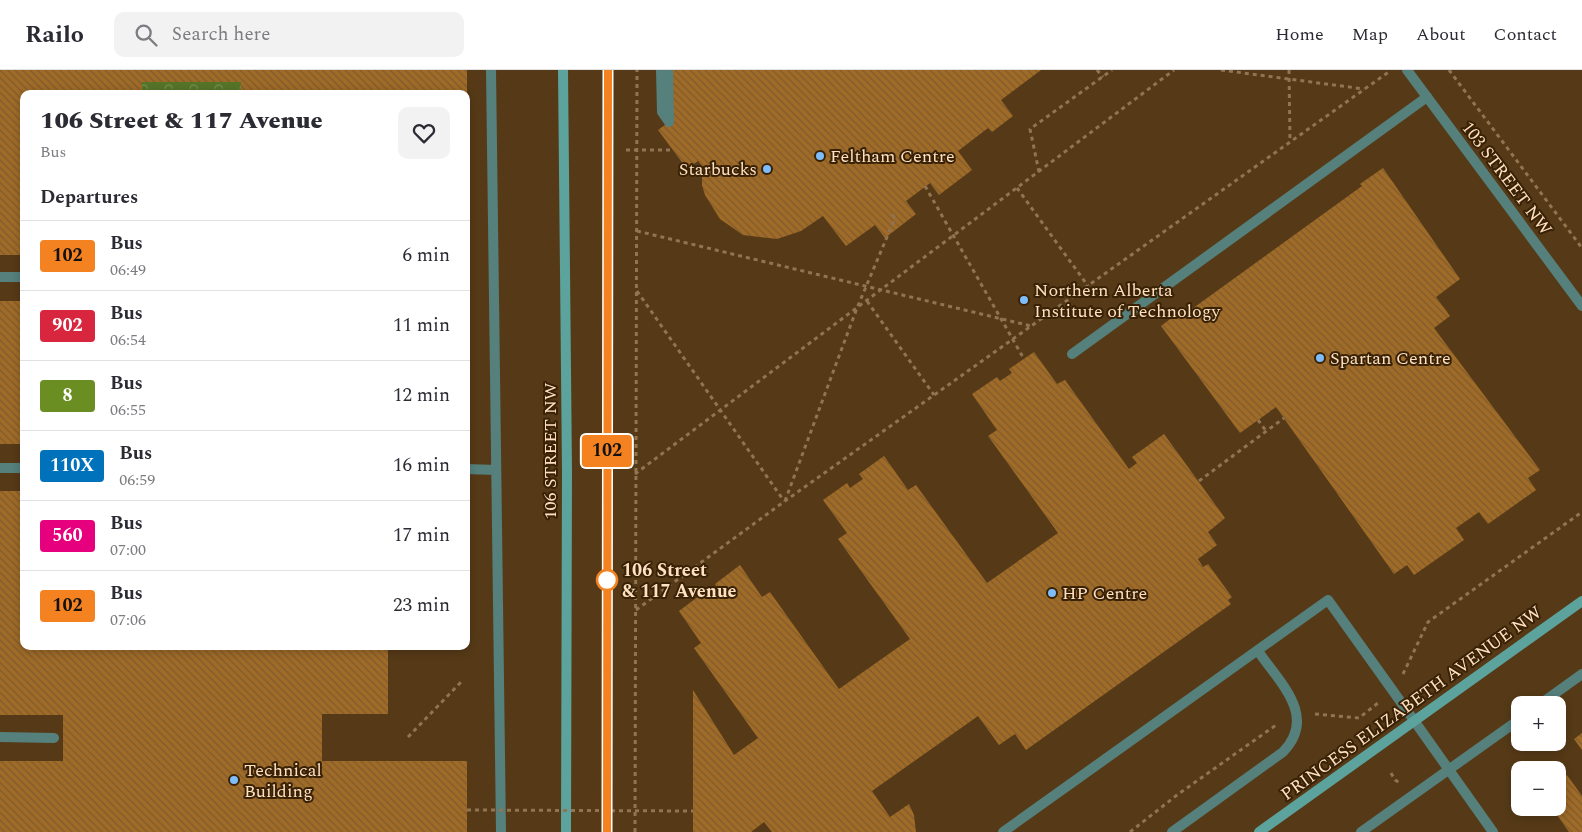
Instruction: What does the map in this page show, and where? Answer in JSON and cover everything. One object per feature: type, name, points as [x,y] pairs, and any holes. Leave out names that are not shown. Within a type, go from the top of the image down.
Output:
[{"type":"main road","name":"106 STREET NW","points":[[563,70],[567,471],[566,832]]},
{"type":"main road","points":[[606,832],[608,70]]},
{"type":"main road","name":"PRINCESS ELIZABETH AVENUE NW","points":[[1259,832],[1582,601]]},
{"type":"street","points":[[491,70],[501,832]]},
{"type":"street","points":[[661,70],[662,112],[669,122],[668,70]]},
{"type":"street","name":"103 STREET NW","points":[[1406,70],[1582,306]]},
{"type":"street","points":[[1072,354],[1427,98]]},
{"type":"street","points":[[0,277],[20,277]]},
{"type":"street","points":[[0,468],[20,468]]},
{"type":"street","points":[[470,469],[496,470]]},
{"type":"street","points":[[1003,832],[1328,600],[1493,832]]},
{"type":"street","points":[[1172,832],[1283,752],[1292,743],[1298,716],[1293,702],[1258,651]]},
{"type":"street","points":[[1551,696],[1582,674]]},
{"type":"street","points":[[1360,832],[1511,724]]},
{"type":"street","points":[[0,737],[54,738]]},
{"type":"path","points":[[635,832],[637,70]]},
{"type":"path","points":[[1097,70],[1103,77]]},
{"type":"path","points":[[1039,172],[1030,129],[1112,70]]},
{"type":"path","points":[[635,474],[1174,70]]},
{"type":"path","points":[[1221,70],[1365,89]]},
{"type":"path","points":[[1289,70],[1290,142]]},
{"type":"path","points":[[636,610],[785,501],[1391,70]]},
{"type":"path","points":[[1449,70],[1582,248]]},
{"type":"path","points":[[637,151],[673,150]]},
{"type":"path","points":[[925,186],[1024,359]]},
{"type":"path","points":[[1017,188],[1088,286]]},
{"type":"path","points":[[785,501],[857,308],[895,218],[891,212]]},
{"type":"path","points":[[637,231],[1032,326]]},
{"type":"path","points":[[636,291],[785,501]]},
{"type":"path","points":[[867,301],[934,395]]},
{"type":"path","points":[[1199,482],[1284,418]]},
{"type":"path","points":[[1258,420],[1266,431]]},
{"type":"path","points":[[1130,832],[1176,795],[1281,722],[1298,716],[1316,714],[1359,718],[1393,691],[1407,668],[1428,622],[1582,512]]},
{"type":"path","points":[[408,737],[462,680]]},
{"type":"path","points":[[1391,773],[1395,780],[1402,785]]},
{"type":"path","points":[[467,810],[693,811]]},
{"type":"green space","points":[[142,82],[241,82],[241,90],[142,90]]},
{"type":"building","points":[[0,70],[467,70],[467,90],[241,90],[241,82],[142,82],[142,90],[20,90],[20,255],[0,255]]},
{"type":"building","name":"Feltham Centre","points":[[661,70],[1041,70],[1001,100],[1013,116],[992,132],[988,128],[958,151],[972,170],[939,195],[930,183],[906,201],[916,214],[885,238],[875,225],[846,246],[823,216],[801,231],[777,239],[743,235],[720,219],[705,195],[702,185],[702,166],[698,161],[687,169],[658,130],[669,122]]},
{"type":"building","name":"Spartan Centre","points":[[1383,168],[1460,279],[1436,297],[1450,316],[1434,328],[1540,470],[1528,478],[1536,490],[1488,524],[1479,512],[1456,528],[1464,540],[1414,575],[1407,565],[1394,574],[1276,407],[1240,433],[1161,326],[1182,310],[1185,314],[1362,186],[1360,184]]},
{"type":"building","points":[[0,301],[20,301],[20,444],[0,444]]},
{"type":"building","name":"HP Centre","points":[[1034,352],[1057,384],[1065,380],[1129,469],[1137,463],[1132,457],[1164,434],[1225,518],[1208,532],[1217,545],[1198,559],[1203,567],[1208,564],[1232,597],[1228,600],[1231,604],[1026,750],[1015,734],[999,745],[978,716],[872,791],[890,817],[909,804],[914,815],[916,832],[772,832],[764,822],[751,832],[693,832],[693,690],[734,755],[758,738],[694,648],[701,643],[679,611],[703,593],[706,597],[718,589],[715,584],[740,565],[762,597],[770,592],[839,689],[910,639],[838,539],[847,533],[823,500],[847,483],[850,488],[863,479],[859,474],[884,456],[908,490],[916,485],[987,583],[1058,533],[988,436],[997,430],[972,394],[997,377],[1000,381],[1012,373],[1009,369]]},
{"type":"building","points":[[0,491],[20,491],[20,650],[388,650],[388,714],[322,714],[322,761],[467,761],[467,832],[0,832],[0,761],[63,761],[63,715],[0,715]]},
{"type":"building","points":[[1582,733],[1582,750],[1574,739]]},
{"type":"building","points":[[1566,776],[1582,796],[1582,832],[1569,832],[1558,816],[1566,816]]},
{"type":"bus line","name":"102","points":[[607,832],[608,70]]},
{"type":"place","name":"Feltham Centre","points":[[820,156]]},
{"type":"place","name":"Starbucks","points":[[767,169]]},
{"type":"place","name":"Northern Alberta Institute of Technology","points":[[1024,300]]},
{"type":"place","name":"Spartan Centre","points":[[1320,358]]},
{"type":"place","name":"106 Street & 117 Avenue","points":[[607,580]]},
{"type":"place","name":"HP Centre","points":[[1052,593]]},
{"type":"place","name":"Technical Building","points":[[234,780]]}]
